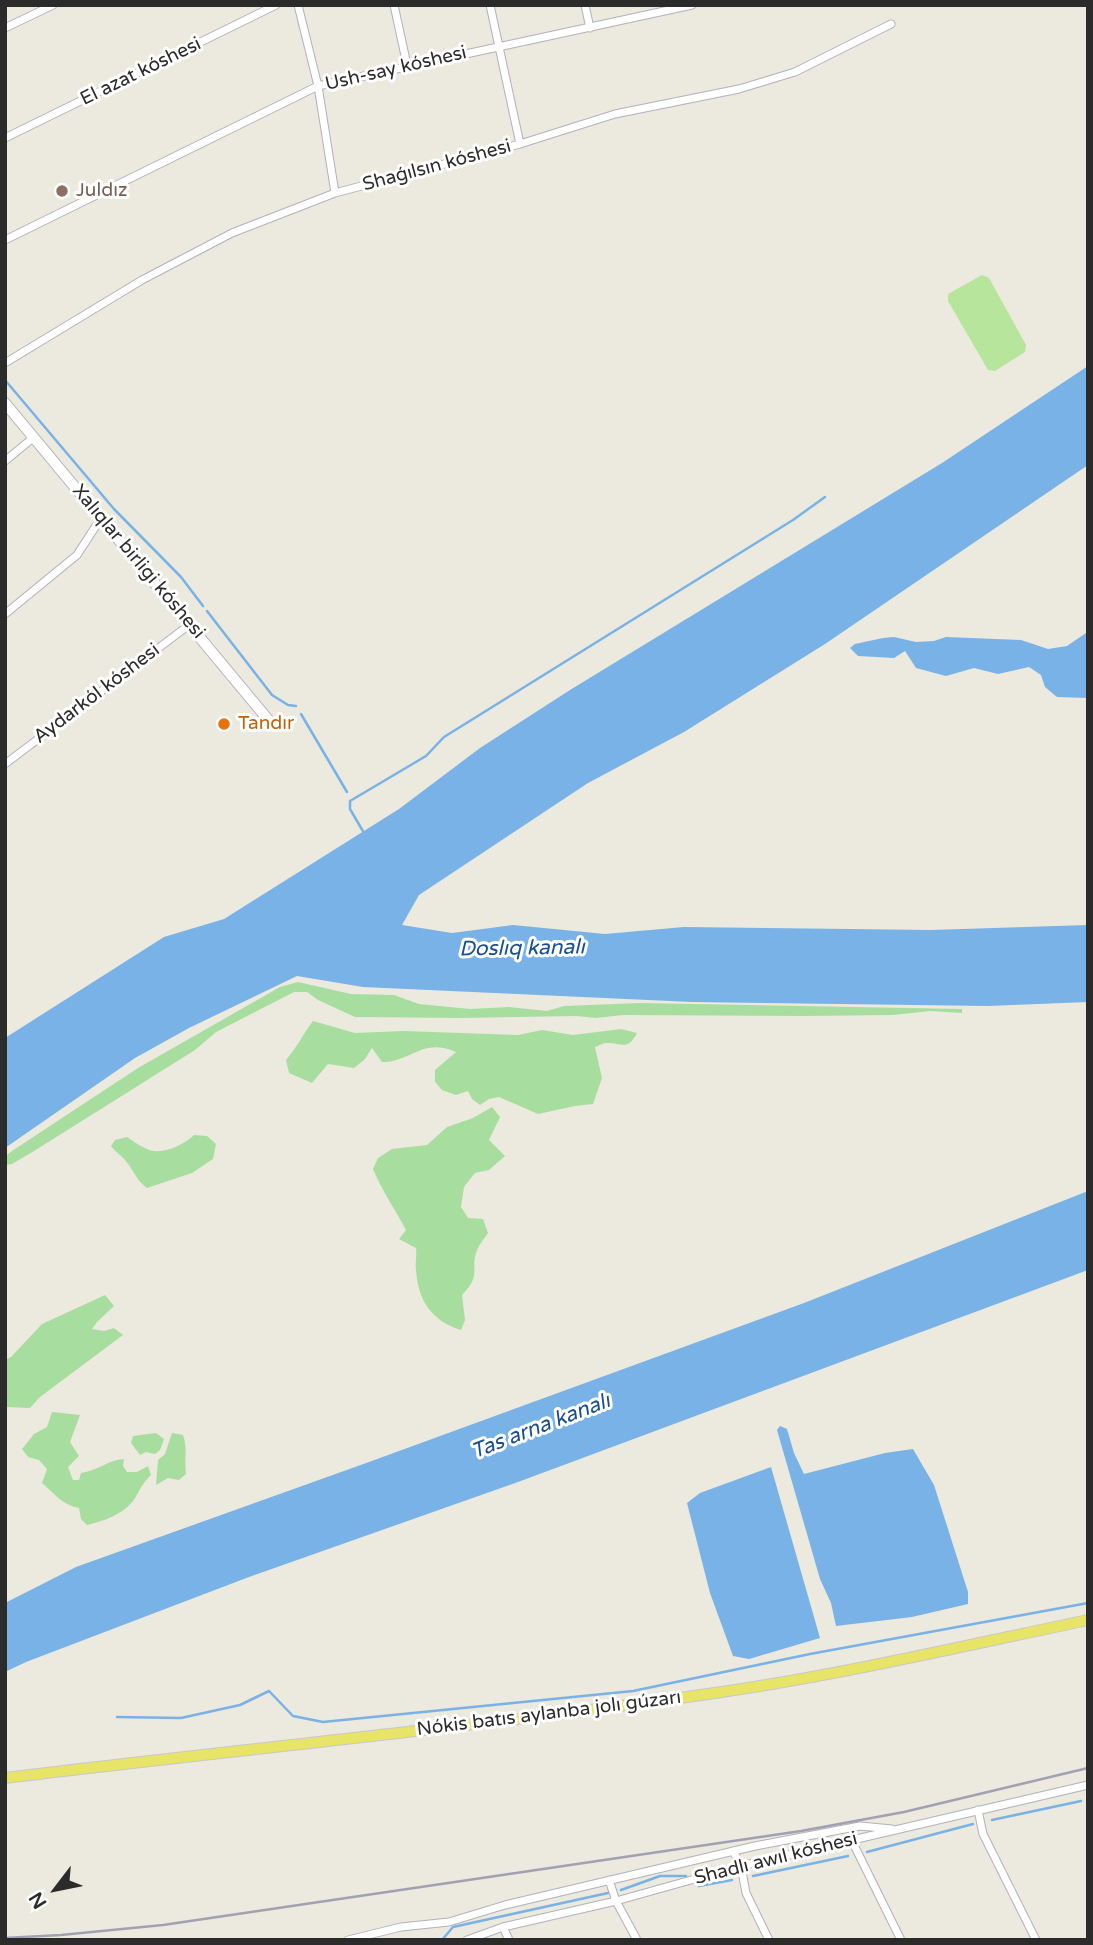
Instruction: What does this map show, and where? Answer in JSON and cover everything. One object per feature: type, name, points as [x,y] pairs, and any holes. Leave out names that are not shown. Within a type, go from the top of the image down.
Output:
[{"type":"main road","name":"Nókis batıs aylanba jolı gúzarı","points":[[5,1778],[389,1735],[717,1693],[1088,1620]]},
{"type":"street","points":[[5,28],[53,5]]},
{"type":"street","name":"El azat kóshesi","points":[[5,138],[276,5]]},
{"type":"street","points":[[298,5],[317,86],[335,193]]},
{"type":"street","points":[[394,5],[407,65]]},
{"type":"street","points":[[490,5],[520,144]]},
{"type":"street","points":[[585,5],[590,28]]},
{"type":"street","name":"Ush-say kóshesi","points":[[5,240],[317,86],[692,5]]},
{"type":"street","name":"Shaǵılsın kóshesi","points":[[5,363],[142,280],[232,233],[335,193],[520,144],[615,114],[739,89],[795,72],[891,24]]},
{"type":"street","name":"Xalıqlar birligi kóshesi","points":[[5,402],[270,722]]},
{"type":"street","points":[[5,461],[34,438]]},
{"type":"street","points":[[5,614],[76,555],[101,518]]},
{"type":"street","name":"Aydarkól kóshesi","points":[[5,764],[189,625]]},
{"type":"street","name":"Shadlı awıl kóshesi","points":[[467,1940],[503,1927],[616,1901],[741,1866],[1088,1785]]},
{"type":"street","points":[[978,1810],[983,1834],[1036,1940]]},
{"type":"street","points":[[348,1940],[367,1938],[401,1927],[449,1922],[609,1880],[860,1826],[896,1830]]},
{"type":"street","points":[[852,1841],[901,1940]]},
{"type":"street","points":[[733,1852],[741,1866],[746,1893],[769,1940]]},
{"type":"street","points":[[609,1880],[616,1901],[637,1940]]},
{"type":"street","points":[[503,1927],[509,1940]]},
{"type":"green space","points":[[982,275],[989,278],[1026,345],[1025,352],[995,371],[988,370],[948,301],[948,294]]},
{"type":"green space","points":[[298,982],[351,994],[394,995],[419,1004],[470,1009],[509,1007],[547,1011],[564,1006],[640,1003],[962,1009],[962,1013],[930,1011],[893,1015],[623,1015],[596,1018],[355,1017],[307,992],[294,992],[216,1032],[195,1050],[34,1151],[12,1164],[5,1165],[5,1156],[138,1068],[280,987]]},
{"type":"green space","points":[[313,1021],[355,1033],[404,1031],[518,1035],[542,1030],[573,1035],[621,1029],[637,1033],[624,1045],[606,1043],[595,1047],[602,1078],[593,1104],[538,1114],[499,1097],[480,1105],[472,1099],[468,1091],[456,1095],[442,1090],[435,1082],[435,1070],[456,1052],[444,1048],[434,1047],[382,1062],[372,1048],[365,1059],[354,1068],[328,1064],[312,1083],[289,1073],[286,1060]]},
{"type":"green space","points":[[492,1107],[500,1117],[489,1140],[505,1156],[489,1170],[475,1173],[464,1187],[461,1207],[468,1218],[483,1219],[488,1233],[475,1255],[472,1281],[462,1295],[465,1320],[461,1330],[442,1321],[423,1300],[417,1281],[416,1248],[399,1239],[406,1230],[373,1169],[378,1158],[392,1149],[427,1145],[447,1127],[473,1118]]},
{"type":"green space","points":[[194,1135],[207,1136],[216,1144],[213,1159],[192,1173],[147,1188],[111,1146],[115,1140],[127,1137],[147,1149],[159,1151],[178,1146]]},
{"type":"green space","points":[[105,1295],[114,1306],[92,1329],[104,1331],[114,1328],[123,1335],[40,1397],[30,1408],[5,1407],[5,1360],[42,1324]]},
{"type":"green space","points":[[52,1412],[80,1415],[70,1442],[79,1456],[68,1467],[73,1480],[79,1480],[81,1473],[118,1460],[124,1459],[123,1466],[127,1472],[137,1472],[148,1466],[151,1475],[131,1504],[120,1513],[87,1525],[81,1519],[79,1508],[63,1501],[42,1483],[47,1469],[39,1460],[28,1457],[22,1449],[34,1434],[47,1427]]},
{"type":"green space","points":[[156,1433],[164,1439],[160,1450],[155,1454],[146,1452],[140,1455],[131,1443],[133,1436]]},
{"type":"green space","points":[[172,1433],[183,1435],[186,1474],[179,1480],[168,1478],[156,1485],[158,1460],[165,1454]]},
{"type":"water","name":"Doslıq kanalı","points":[[1088,366],[1088,465],[825,644],[684,732],[588,783],[419,895],[402,925],[452,933],[513,925],[605,934],[684,927],[931,930],[1088,925],[1088,1002],[988,1006],[692,1002],[363,987],[297,976],[189,1028],[135,1058],[5,1148],[5,1038],[164,937],[224,919],[399,809],[480,748],[570,690],[942,463]]},
{"type":"water","points":[[1086,633],[1088,698],[1057,697],[1045,687],[1041,675],[1029,667],[998,674],[974,668],[946,676],[916,668],[905,651],[894,658],[858,656],[850,648],[855,644],[883,638],[894,637],[916,642],[946,637],[1021,640],[1048,649],[1067,646]]},
{"type":"water","name":"Tas arna kanalı","points":[[1088,1191],[1088,1270],[518,1482],[249,1577],[5,1672],[5,1603],[76,1567],[804,1303]]},
{"type":"water","points":[[780,1426],[787,1429],[804,1474],[885,1453],[913,1449],[934,1485],[968,1592],[968,1604],[912,1617],[836,1626],[777,1430]]},
{"type":"water","points":[[771,1467],[820,1638],[749,1659],[733,1656],[710,1593],[687,1503],[700,1493]]},
{"type":"waterway","points":[[5,380],[114,509],[181,577],[203,606]]},
{"type":"waterway","points":[[364,833],[350,809],[350,801],[426,756],[444,737],[793,520],[825,497]]},
{"type":"waterway","points":[[207,611],[272,695],[288,705],[296,706]]},
{"type":"waterway","points":[[301,714],[347,792]]},
{"type":"waterway","points":[[117,1717],[181,1718],[240,1705],[269,1691],[293,1716],[323,1722],[633,1691],[810,1654],[1088,1603]]},
{"type":"waterway","points":[[992,1820],[1081,1801]]},
{"type":"waterway","points":[[867,1852],[973,1824]]},
{"type":"waterway","points":[[753,1876],[848,1856]]},
{"type":"waterway","points":[[621,1890],[660,1876],[686,1876]]},
{"type":"waterway","points":[[699,1886],[732,1880]]},
{"type":"waterway","points":[[442,1940],[453,1927],[608,1893]]},
{"type":"railway","points":[[5,1938],[163,1925],[801,1831],[904,1812],[1088,1768]]},
{"type":"place","name":"Juldız","points":[[62,191]]},
{"type":"place","name":"Tandır","points":[[224,724]]}]
